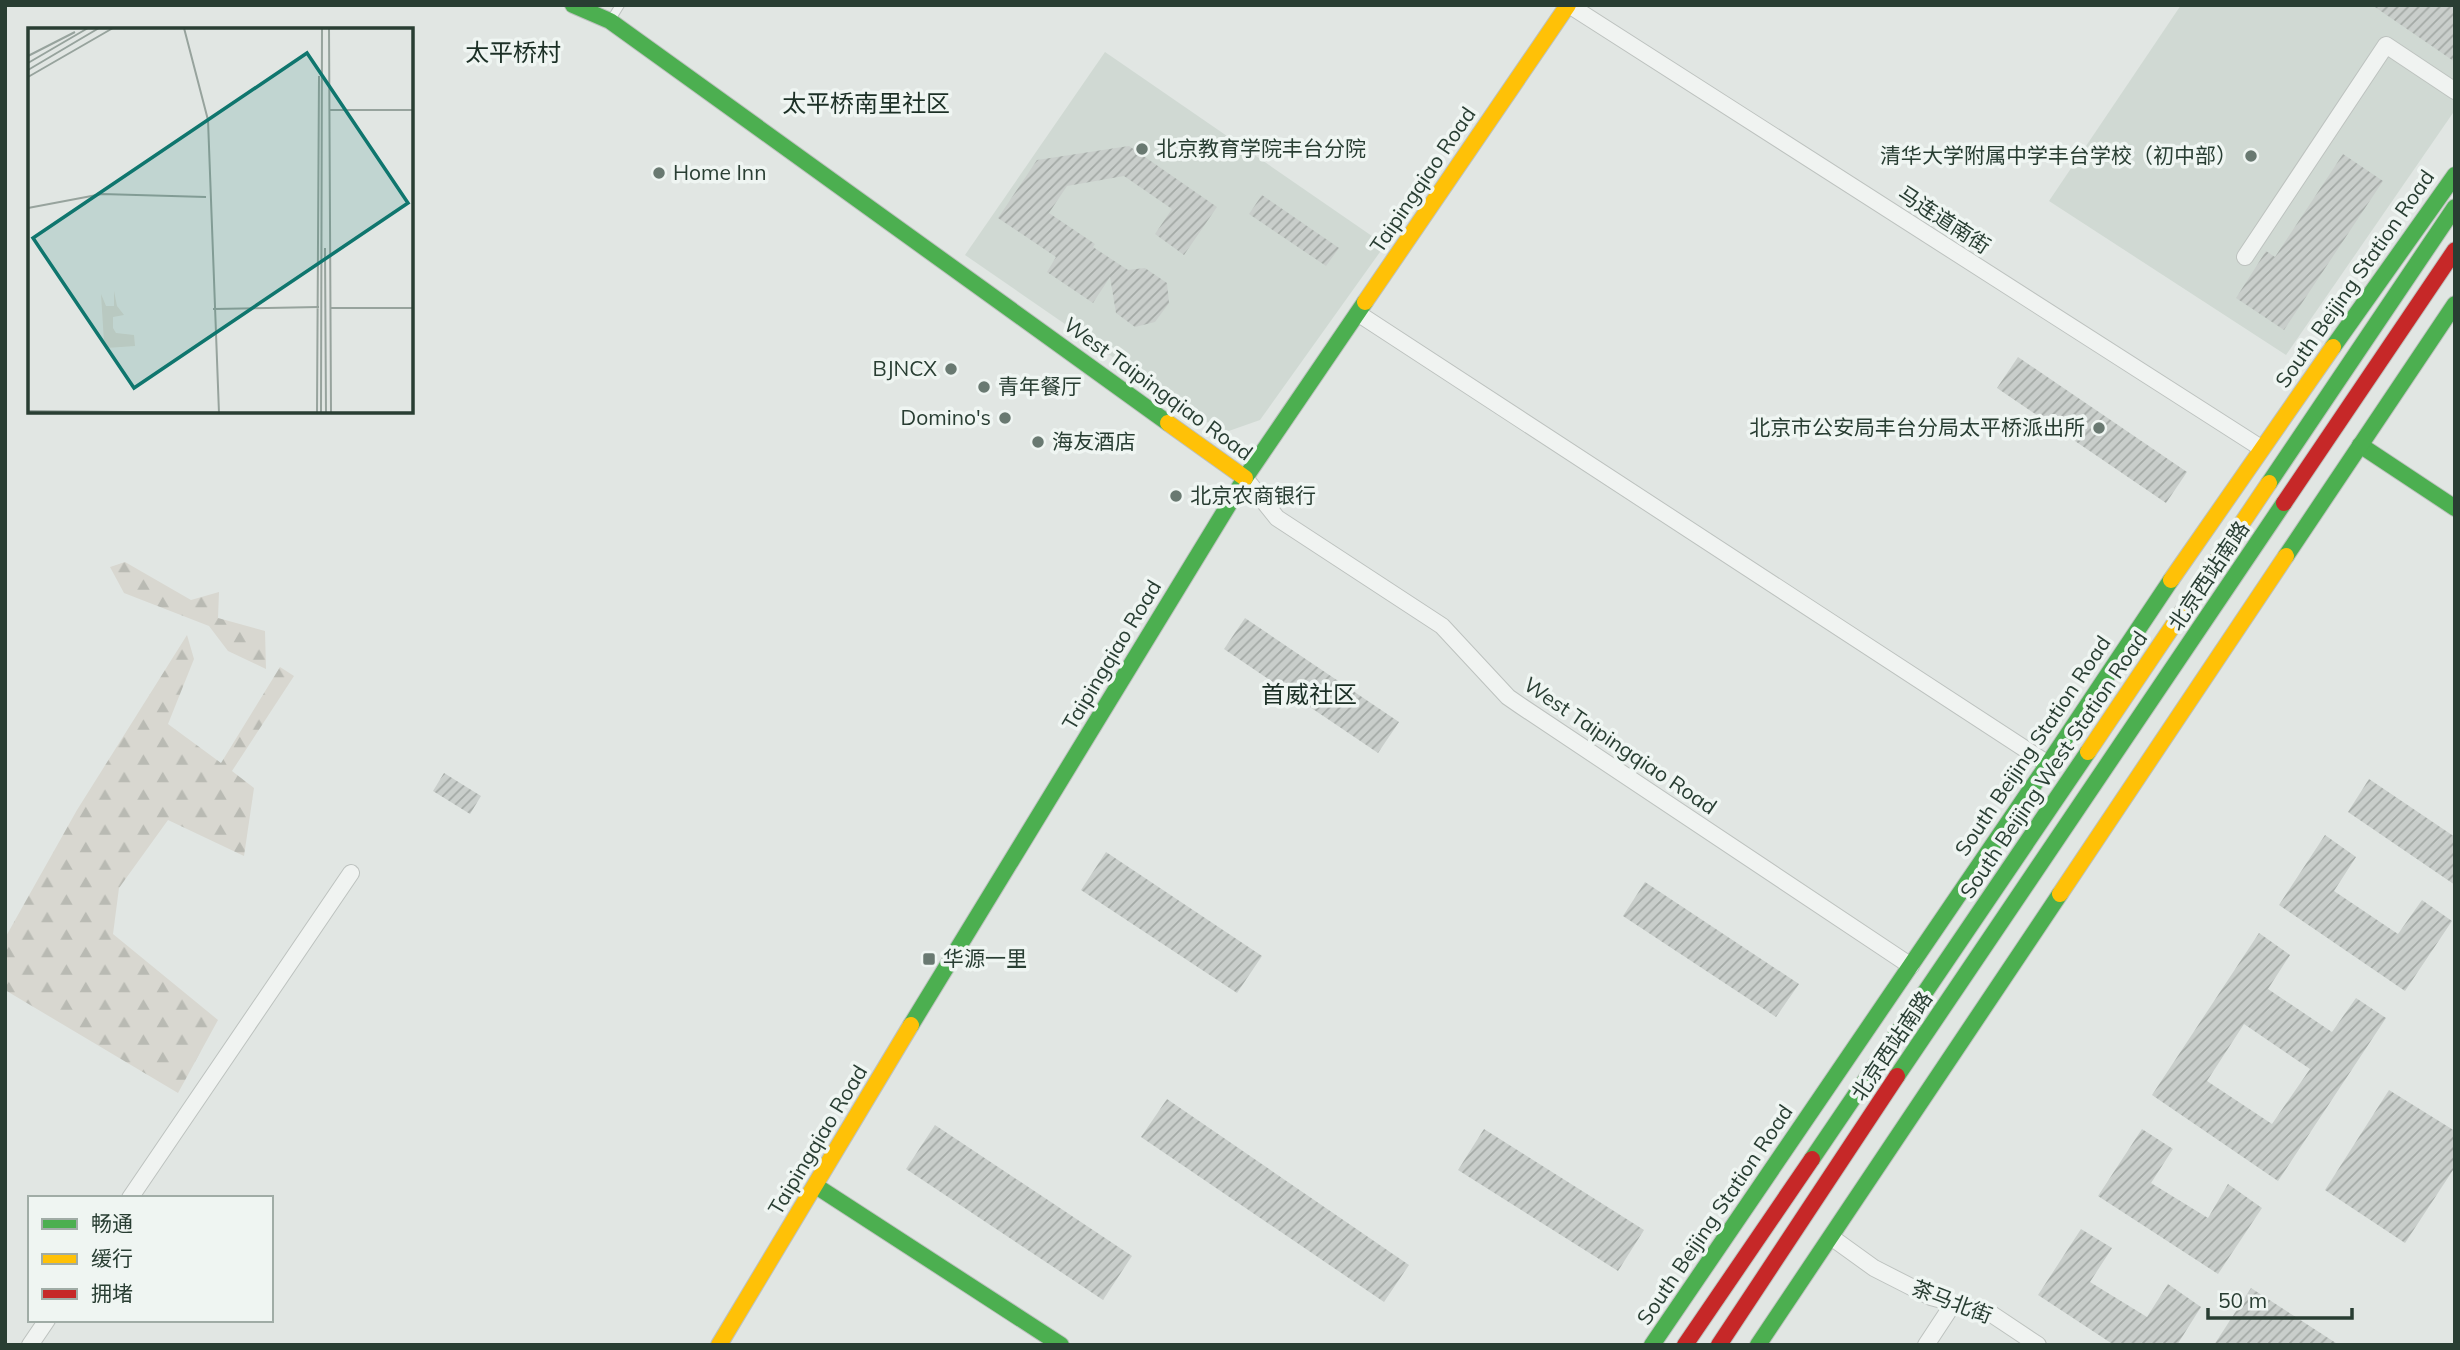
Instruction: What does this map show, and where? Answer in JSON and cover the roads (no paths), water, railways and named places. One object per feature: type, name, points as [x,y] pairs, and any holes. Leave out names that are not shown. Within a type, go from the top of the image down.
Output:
[{"type":"street","name":"West Taipingqiao Road","points":[[573,5],[610,21],[1245,478],[1277,518],[1442,626],[1508,696],[1521,706],[1911,966]]},
{"type":"street","name":"Taipingqiao Road","points":[[719,1345],[1245,478],[1569,5]]},
{"type":"street","name":"马连道南街","points":[[1569,5],[2261,448]]},
{"type":"street","points":[[2245,257],[2386,45],[2455,91]]},
{"type":"street","name":"South Beijing Station Road","points":[[1652,1345],[2048,764],[2158,597],[2455,175]]},
{"type":"street","name":"South Beijing West Station Road","points":[[1685,1345],[1935,980],[2455,207]]},
{"type":"street","name":"北京西站南路","points":[[1719,1345],[1983,947],[2455,250]]},
{"type":"street","points":[[1758,1345],[2455,304]]},
{"type":"street","points":[[1359,314],[2048,764]]},
{"type":"street","points":[[2360,444],[2455,508]]},
{"type":"street","points":[[131,1196],[351,873]]},
{"type":"street","points":[[816,1186],[1061,1345]]},
{"type":"street","name":"茶马北街","points":[[1831,1237],[1874,1268],[1931,1297],[1990,1313],[2038,1345]]},
{"type":"street","points":[[1926,1345],[1953,1304]]},
{"type":"street","points":[[30,1345],[46,1322]]},
{"type":"lane","points":[[610,21],[620,5]]},
{"type":"place","name":"北京教育学院丰台分院","points":[[1142,149]]},
{"type":"place","name":"清华大学附属中学丰台学校（初中部）","points":[[2251,156]]},
{"type":"place","name":"Home Inn","points":[[659,173]]},
{"type":"place","name":"BJNCX","points":[[951,369]]},
{"type":"place","name":"青年餐厅","points":[[984,387]]},
{"type":"place","name":"Domino's","points":[[1005,418]]},
{"type":"place","name":"北京市公安局丰台分局太平桥派出所","points":[[2099,428]]},
{"type":"place","name":"海友酒店","points":[[1038,442]]},
{"type":"place","name":"北京农商银行","points":[[1176,496]]},
{"type":"place","name":"华源一里","points":[[929,959]]},
{"type":"district","name":"太平桥村","points":[[513,53]]},
{"type":"district","name":"太平桥南里社区","points":[[866,104]]},
{"type":"district","name":"首威社区","points":[[1309,695]]}]
